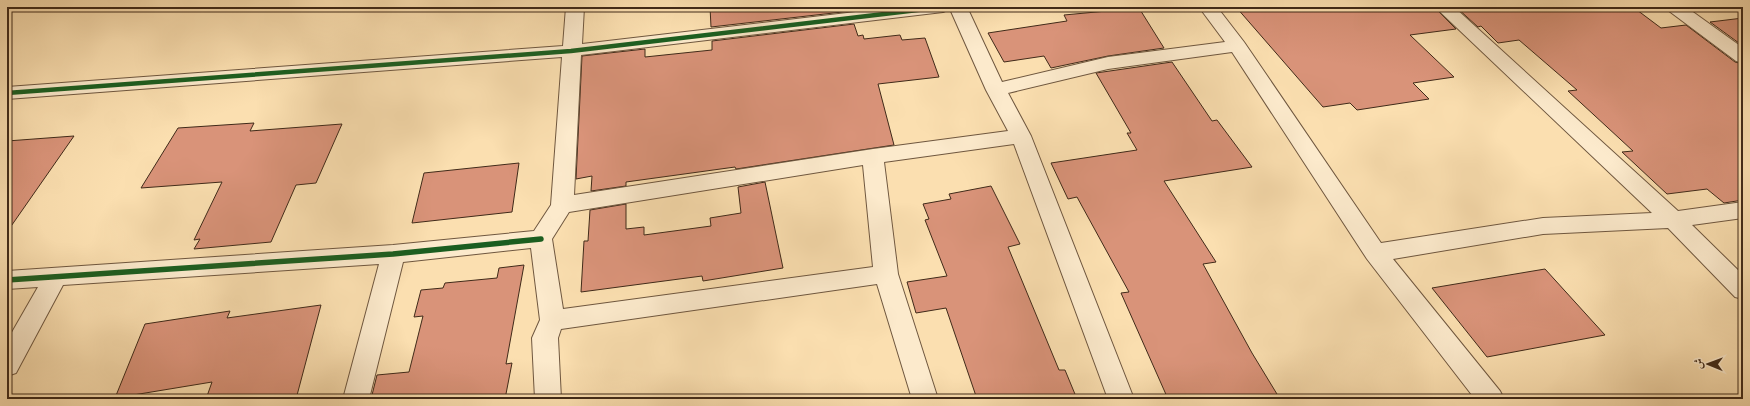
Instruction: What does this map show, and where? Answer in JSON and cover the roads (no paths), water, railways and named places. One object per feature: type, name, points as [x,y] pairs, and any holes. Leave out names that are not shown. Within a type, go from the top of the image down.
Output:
[{"type":"street","points":[[548,399],[545,338],[552,320],[542,238],[562,205],[575,7]]},
{"type":"street","points":[[7,93],[571,51],[943,7]]},
{"type":"street","points":[[958,7],[996,90],[1021,136],[1121,399]]},
{"type":"street","points":[[1208,7],[1236,46],[1375,253],[1491,399]]},
{"type":"street","points":[[1444,7],[1673,220],[1743,290]]},
{"type":"street","points":[[1675,7],[1743,57]]},
{"type":"street","points":[[996,90],[1108,63],[1236,46]]},
{"type":"street","points":[[562,205],[873,156],[1021,136]]},
{"type":"street","points":[[873,156],[886,274],[925,399]]},
{"type":"street","points":[[1375,253],[1543,226],[1673,220],[1743,210]]},
{"type":"street","points":[[7,280],[392,254],[542,238]]},
{"type":"street","points":[[356,399],[392,254]]},
{"type":"street","points":[[552,320],[886,274]]},
{"type":"street","points":[[7,364],[56,276]]}]
